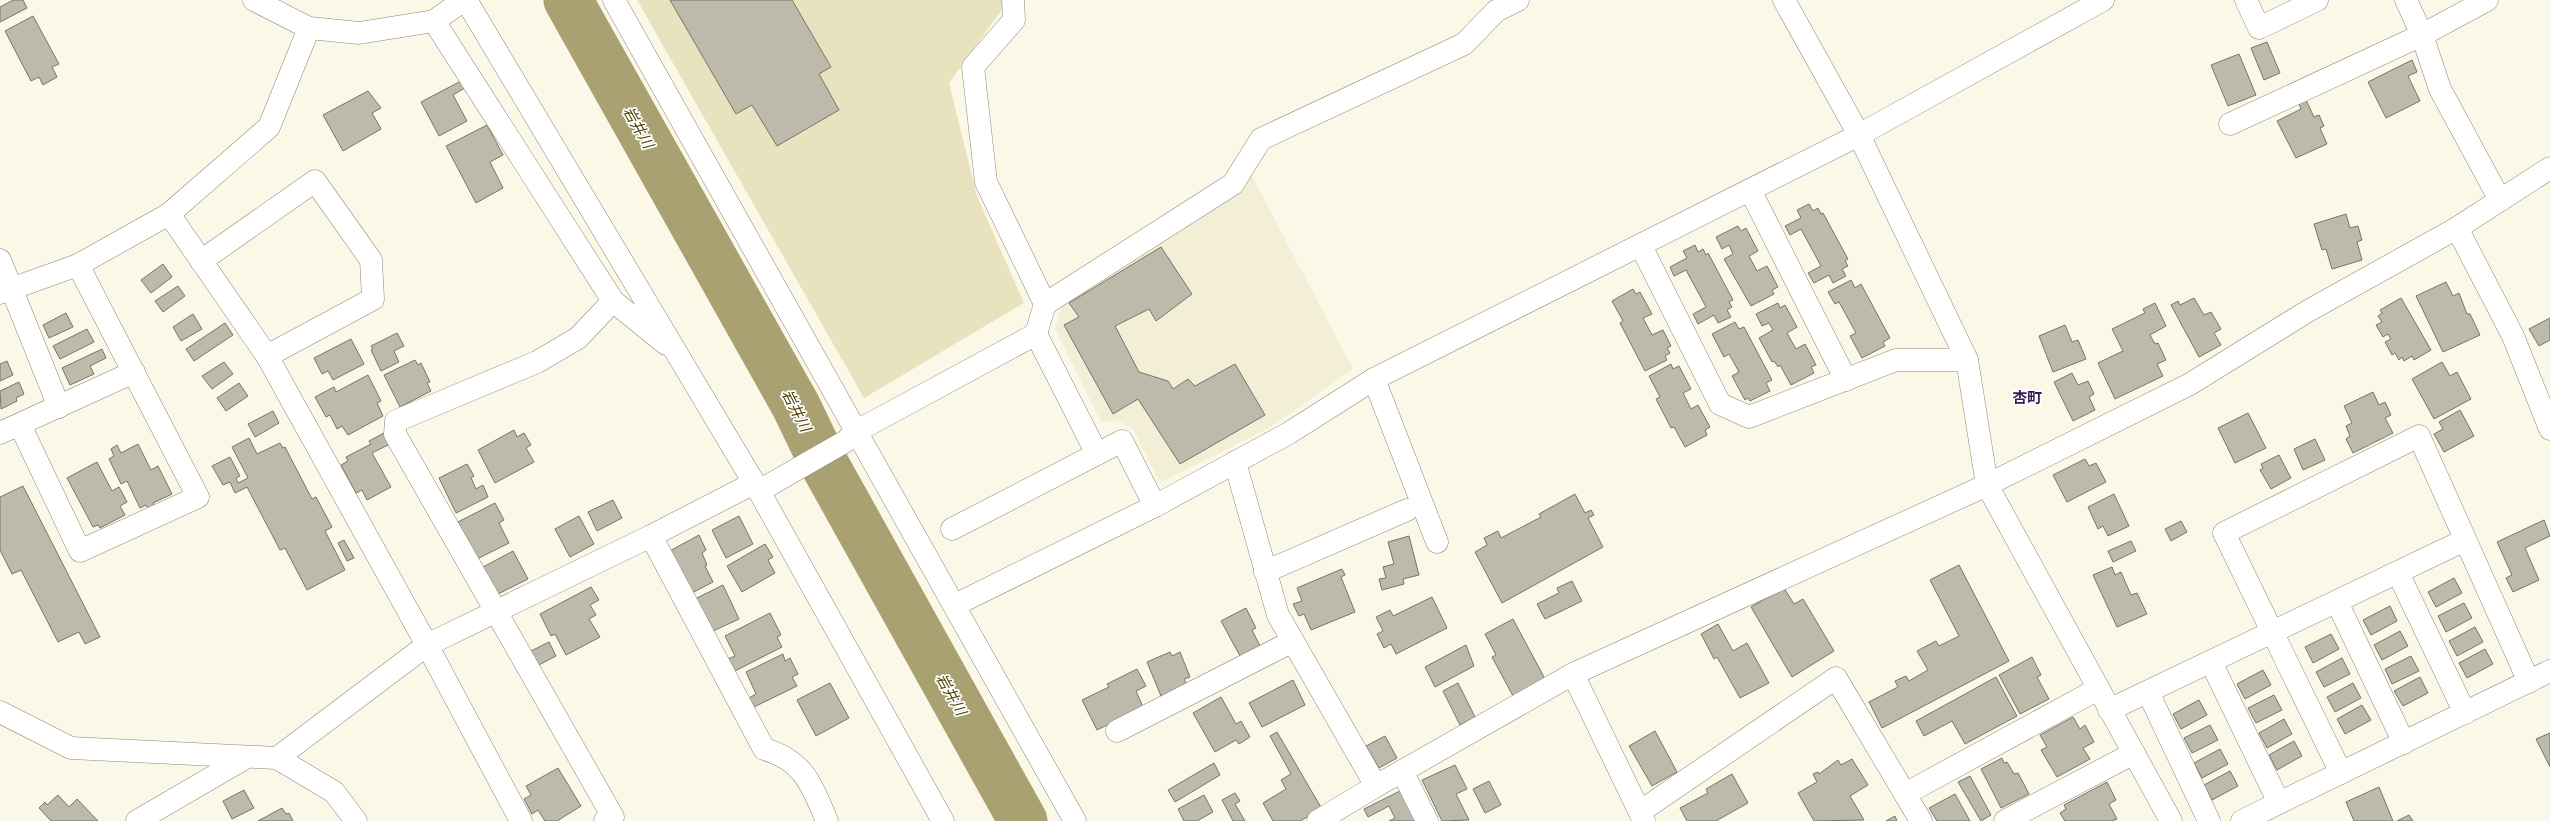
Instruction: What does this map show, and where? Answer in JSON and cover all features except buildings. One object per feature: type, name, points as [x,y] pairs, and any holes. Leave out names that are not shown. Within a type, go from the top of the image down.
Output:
[{"type":"street","points":[[254,0],[309,28],[359,33],[434,21],[465,0],[760,486],[943,821]]},
{"type":"street","points":[[614,0],[851,436],[955,605],[1075,821]]},
{"type":"street","points":[[1013,0],[1014,20],[973,67],[986,182],[1045,304]]},
{"type":"street","points":[[1097,454],[1036,334],[1045,304],[1233,184],[1261,140],[1464,44],[1496,11],[1518,0]]},
{"type":"street","points":[[1784,0],[1858,135],[1967,360],[1987,484],[2109,710],[2172,821]]},
{"type":"street","points":[[955,605],[1155,506],[1289,433],[1374,380],[1858,135],[2103,0]]},
{"type":"street","points":[[2246,0],[2259,28],[2317,0]]},
{"type":"street","points":[[2406,0],[2422,35],[2440,89],[2500,200]]},
{"type":"street","points":[[2230,124],[2422,35],[2487,0]]},
{"type":"street","points":[[434,21],[613,301],[678,353]]},
{"type":"street","points":[[6,291],[78,265],[169,214],[268,127],[309,28]]},
{"type":"street","points":[[1318,821],[1402,771],[1573,674],[1987,484],[2190,384],[2308,311],[2457,228],[2550,168]]},
{"type":"street","points":[[201,261],[315,181],[367,254],[371,260],[373,299],[267,356]]},
{"type":"street","points":[[1750,190],[1846,380]]},
{"type":"street","points":[[169,214],[267,356],[427,645],[521,821]]},
{"type":"street","points":[[2457,228],[2513,336],[2550,429]]},
{"type":"street","points":[[1641,246],[1720,404],[1749,417],[1896,360],[1967,360]]},
{"type":"street","points":[[0,260],[6,291],[59,406]]},
{"type":"street","points":[[20,424],[80,550],[198,497],[78,265]]},
{"type":"street","points":[[605,821],[613,816],[395,434],[396,421],[537,362],[578,338],[613,301]]},
{"type":"street","points":[[277,758],[427,645],[496,610],[760,486],[1036,334]]},
{"type":"street","points":[[0,433],[134,372]]},
{"type":"street","points":[[1374,380],[1437,542]]},
{"type":"street","points":[[2341,773],[2224,533],[2419,436],[2529,682]]},
{"type":"street","points":[[952,529],[1122,441],[1155,506]]},
{"type":"street","points":[[1235,462],[1264,572],[1278,615],[1376,786]]},
{"type":"street","points":[[1264,572],[1407,510]]},
{"type":"street","points":[[652,536],[764,749],[775,752],[796,764],[810,781],[827,821]]},
{"type":"street","points":[[2109,710],[2465,540]]},
{"type":"street","points":[[2398,573],[2465,713]]},
{"type":"street","points":[[2337,602],[2404,743]]},
{"type":"street","points":[[1117,731],[1293,642]]},
{"type":"street","points":[[2211,662],[2279,803]]},
{"type":"street","points":[[2242,821],[2550,671]]},
{"type":"street","points":[[1573,674],[1642,816],[1836,678],[1920,821]]},
{"type":"street","points":[[1905,794],[2098,689]]},
{"type":"street","points":[[2148,692],[2209,821]]},
{"type":"street","points":[[0,712],[71,748],[277,758],[334,792],[356,821]]},
{"type":"street","points":[[2005,821],[2134,754]]},
{"type":"street","points":[[137,821],[247,757]]},
{"type":"street","points":[[1402,771],[1427,821]]},
{"type":"shaded area","points":[[637,0],[1002,0],[1003,8],[949,83],[977,196],[1024,303],[864,398]]},
{"type":"shaded area","points":[[1251,174],[1353,369],[1271,427],[1160,483],[1133,429],[1117,420],[1101,422],[1055,329],[1065,296]]},
{"type":"waterway","name":"岩井川","points":[[568,0],[796,406],[822,460],[1023,821]]},
{"type":"district","name":"杏町","points":[[2027,397]]}]
